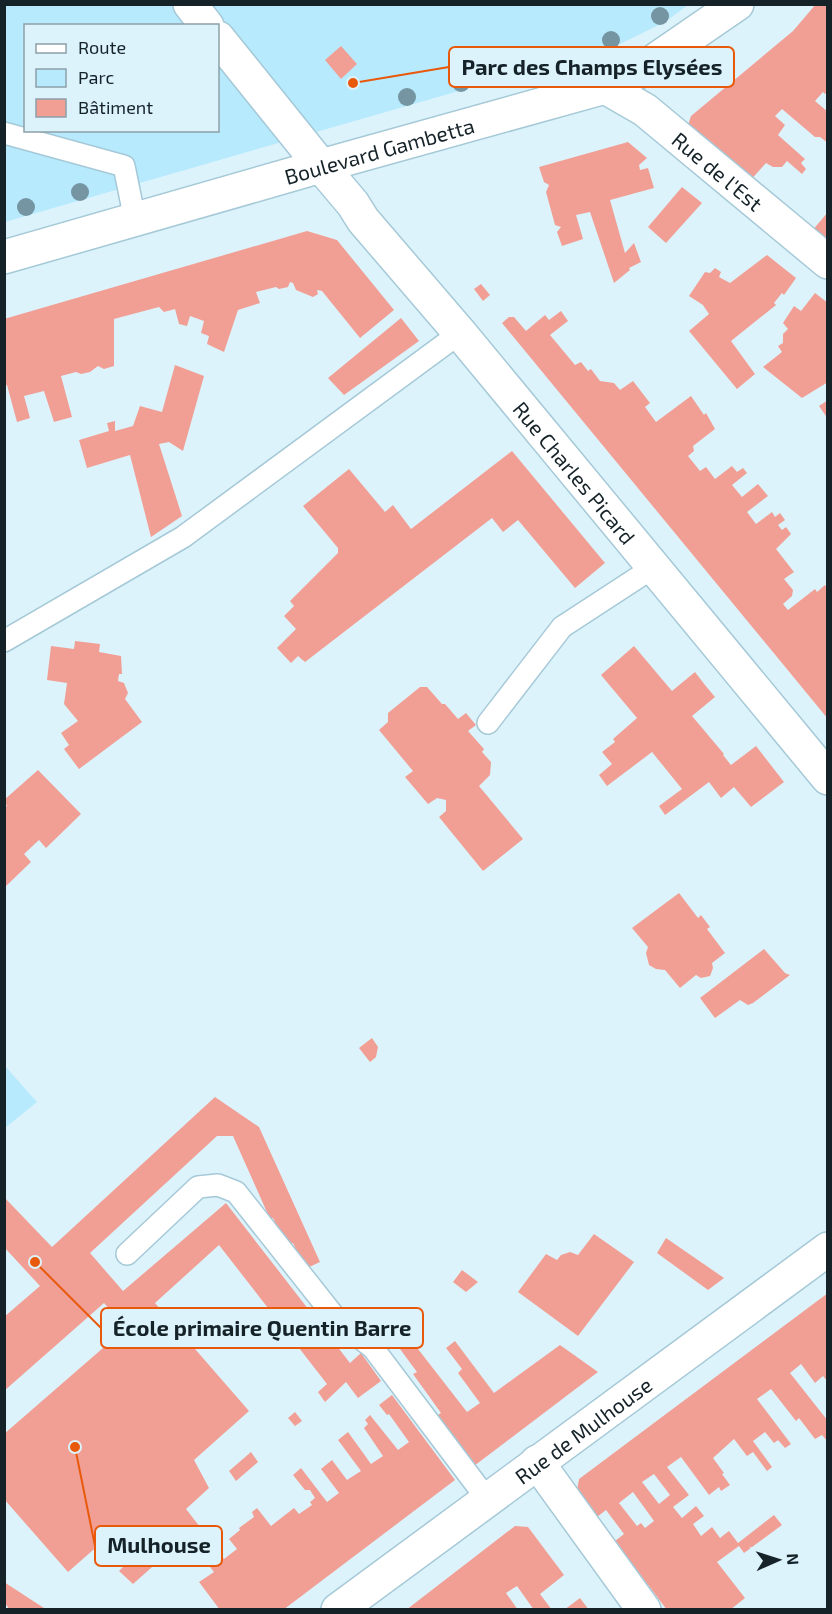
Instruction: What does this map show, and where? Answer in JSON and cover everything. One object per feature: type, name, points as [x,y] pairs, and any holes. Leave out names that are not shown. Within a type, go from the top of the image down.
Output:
[{"type":"street","points":[[190,4],[205,24]]},
{"type":"street","name":"Boulevard Gambetta","points":[[4,257],[605,87],[638,72],[737,4]]},
{"type":"street","name":"Rue Charles Picard","points":[[219,39],[353,204],[363,220],[460,333],[828,778]]},
{"type":"street","name":"Rue de l'Est","points":[[605,87],[645,110],[828,262]]},
{"type":"street","name":"Rue de Mulhouse","points":[[338,1610],[828,1249]]},
{"type":"street","points":[[537,1462],[644,1610]]},
{"type":"lane","points":[[4,133],[124,166],[135,220]]},
{"type":"lane","points":[[4,640],[183,537],[460,333]]},
{"type":"lane","points":[[488,723],[562,627],[654,567]]},
{"type":"lane","points":[[127,1254],[198,1187],[218,1185],[236,1192],[338,1321],[373,1348],[487,1499]]},
{"type":"green space","points":[[5,5],[688,5],[665,22],[618,45],[5,222]]},
{"type":"green space","points":[[5,1066],[37,1102],[5,1128]]},
{"type":"building","points":[[816,4],[828,4],[828,91],[825,94],[823,92],[815,101],[828,112],[828,143],[820,137],[815,137],[782,109],[775,116],[785,125],[778,135],[805,159],[801,163],[806,169],[802,174],[787,161],[782,167],[773,167],[766,163],[747,184],[686,131],[691,116],[793,31]]},
{"type":"building","points":[[341,46],[357,64],[341,79],[325,60]]},
{"type":"building","points":[[628,142],[647,158],[639,165],[640,170],[648,168],[654,188],[610,200],[625,253],[634,243],[641,262],[629,268],[630,270],[614,283],[590,212],[576,215],[583,239],[562,246],[557,232],[561,227],[555,225],[546,192],[549,185],[544,182],[539,167]]},
{"type":"building","points":[[682,187],[702,203],[666,243],[648,227]]},
{"type":"building","points":[[828,212],[828,245],[811,232]]},
{"type":"building","points":[[307,231],[337,240],[394,310],[360,338],[322,291],[317,290],[318,294],[313,297],[296,290],[290,282],[288,287],[279,289],[276,287],[256,292],[260,303],[238,310],[224,352],[207,344],[209,336],[201,333],[204,321],[190,316],[187,326],[179,324],[175,309],[164,312],[159,307],[114,319],[114,366],[104,369],[98,366],[90,372],[81,374],[76,372],[61,376],[72,417],[54,422],[44,391],[24,396],[30,418],[17,422],[7,385],[4,386],[4,319]]},
{"type":"building","points":[[767,255],[796,278],[784,295],[782,293],[774,303],[776,305],[731,341],[755,374],[737,389],[689,331],[709,314],[703,305],[689,296],[705,272],[710,273],[715,268],[721,272],[719,277],[730,283]]},
{"type":"building","points":[[481,284],[490,295],[483,301],[474,289]]},
{"type":"building","points":[[815,293],[828,303],[828,382],[802,398],[763,367],[782,352],[778,346],[783,343],[783,334],[788,329],[783,323],[794,306],[801,311]]},
{"type":"building","points":[[561,311],[568,321],[550,335],[575,365],[581,362],[588,371],[591,369],[600,381],[614,383],[620,390],[633,381],[650,403],[645,407],[656,422],[691,396],[704,415],[706,413],[715,429],[693,446],[694,451],[688,456],[700,471],[706,467],[715,479],[732,466],[737,472],[743,468],[747,473],[732,485],[742,497],[758,484],[768,496],[747,512],[756,524],[772,512],[775,517],[780,513],[785,520],[778,525],[782,530],[786,527],[791,534],[776,549],[794,572],[784,579],[793,590],[792,596],[783,604],[788,610],[815,589],[817,592],[825,585],[828,589],[828,719],[502,323],[509,317],[514,317],[526,331],[545,315],[549,320]]},
{"type":"building","points":[[401,318],[419,341],[344,395],[328,378]]},
{"type":"building","points":[[175,365],[204,376],[183,451],[169,442],[159,444],[182,516],[151,537],[130,455],[87,468],[79,440],[109,431],[107,423],[115,421],[115,431],[133,426],[140,406],[162,412]]},
{"type":"building","points":[[828,400],[828,419],[819,406]]},
{"type":"building","points":[[512,451],[605,563],[575,588],[518,520],[503,532],[492,518],[305,662],[298,656],[291,663],[277,648],[296,629],[284,616],[294,606],[290,601],[338,553],[338,548],[303,506],[349,469],[385,512],[393,505],[411,529]]},
{"type":"building","points":[[75,641],[100,644],[99,652],[121,656],[122,674],[119,674],[118,681],[124,683],[128,693],[125,699],[142,722],[79,769],[64,749],[69,745],[61,733],[78,721],[64,704],[67,683],[47,680],[51,646],[74,649]]},
{"type":"building","points":[[634,646],[672,691],[695,672],[715,697],[692,716],[731,765],[756,746],[784,782],[751,807],[734,787],[721,798],[709,782],[665,815],[659,806],[682,789],[652,752],[607,786],[599,775],[612,764],[602,752],[615,742],[613,739],[637,718],[601,675]]},
{"type":"building","points":[[420,687],[427,687],[458,719],[466,713],[476,725],[468,731],[484,749],[482,752],[491,762],[490,775],[479,786],[523,839],[483,871],[439,817],[446,811],[446,800],[437,798],[428,804],[405,777],[413,771],[379,730],[388,722],[388,713]]},
{"type":"building","points":[[38,770],[81,814],[46,848],[39,840],[24,854],[31,862],[4,888],[4,808],[7,806],[4,800]]},
{"type":"building","points":[[679,893],[698,918],[701,915],[710,927],[707,929],[725,953],[712,963],[710,976],[701,978],[696,975],[680,988],[665,970],[649,965],[646,953],[648,947],[632,928]]},
{"type":"building","points":[[764,949],[785,973],[790,975],[753,1003],[748,1005],[740,1000],[715,1018],[700,998]]},
{"type":"building","points":[[372,1038],[378,1047],[376,1057],[370,1062],[359,1048]]},
{"type":"building","points":[[215,1097],[259,1127],[320,1262],[305,1269],[293,1243],[286,1246],[273,1218],[270,1219],[233,1136],[217,1136],[90,1253],[123,1291],[226,1203],[350,1363],[361,1353],[381,1381],[358,1398],[346,1382],[325,1402],[318,1392],[327,1384],[219,1245],[155,1303],[249,1411],[194,1460],[209,1488],[186,1509],[200,1527],[174,1548],[161,1532],[156,1537],[169,1552],[133,1584],[119,1571],[125,1565],[117,1554],[131,1542],[117,1529],[68,1572],[4,1499],[4,1434],[126,1328],[104,1303],[4,1391],[4,1317],[40,1286],[4,1247],[4,1197],[52,1247]]},
{"type":"building","points":[[594,1234],[634,1262],[578,1336],[518,1292],[546,1254],[557,1260],[561,1255],[570,1252],[578,1255]]},
{"type":"building","points":[[666,1238],[724,1278],[708,1290],[657,1253]]},
{"type":"building","points":[[462,1270],[478,1282],[466,1292],[453,1282]]},
{"type":"building","points":[[828,1293],[828,1382],[823,1376],[815,1383],[801,1364],[790,1373],[828,1421],[828,1442],[822,1435],[815,1439],[799,1418],[796,1421],[771,1389],[757,1399],[791,1444],[785,1448],[778,1440],[774,1443],[765,1432],[753,1441],[772,1467],[767,1471],[753,1452],[747,1456],[734,1439],[713,1458],[730,1485],[721,1491],[719,1487],[709,1495],[681,1457],[667,1467],[689,1495],[673,1507],[682,1518],[696,1506],[704,1516],[693,1524],[701,1536],[712,1527],[720,1538],[729,1531],[738,1543],[774,1515],[782,1525],[744,1553],[739,1546],[717,1562],[745,1598],[730,1610],[667,1610],[615,1541],[624,1534],[606,1510],[597,1517],[577,1490],[579,1479]],"holes":[[[654,1474],[670,1495],[659,1504],[642,1482]],[[633,1492],[654,1521],[645,1528],[641,1523],[637,1526],[619,1503]]]},
{"type":"building","points":[[411,1340],[467,1412],[480,1403],[458,1373],[462,1369],[446,1348],[455,1341],[494,1393],[560,1345],[598,1372],[470,1469],[432,1419],[441,1413],[413,1374],[417,1372],[400,1349]]},
{"type":"building","points":[[392,1395],[455,1480],[283,1610],[220,1610],[199,1582],[214,1572],[196,1549],[209,1539],[224,1559],[237,1549],[229,1539],[254,1517],[252,1512],[257,1508],[271,1526],[294,1508],[299,1514],[312,1505],[310,1502],[315,1498],[310,1490],[305,1490],[293,1475],[301,1468],[327,1502],[339,1493],[321,1469],[332,1460],[347,1480],[361,1471],[338,1440],[348,1432],[371,1464],[383,1456],[364,1428],[368,1424],[365,1420],[370,1415],[398,1450],[409,1442],[389,1414],[387,1415],[379,1405]]},
{"type":"building","points":[[295,1412],[302,1421],[295,1426],[288,1418]]},
{"type":"building","points":[[251,1452],[258,1462],[236,1481],[229,1471]]},
{"type":"building","points":[[515,1526],[528,1527],[564,1575],[540,1594],[552,1610],[534,1610],[517,1586],[506,1593],[518,1610],[406,1610]]},
{"type":"building","points":[[4,1582],[47,1610],[10,1610],[4,1602]]},
{"type":"building","points":[[580,1598],[589,1610],[564,1610]]},
{"type":"place","name":"Parc des Champs Elysées","points":[[353,83]]},
{"type":"place","name":"École primaire Quentin Barre","points":[[35,1262]]},
{"type":"place","name":"Mulhouse","points":[[75,1447]]}]
